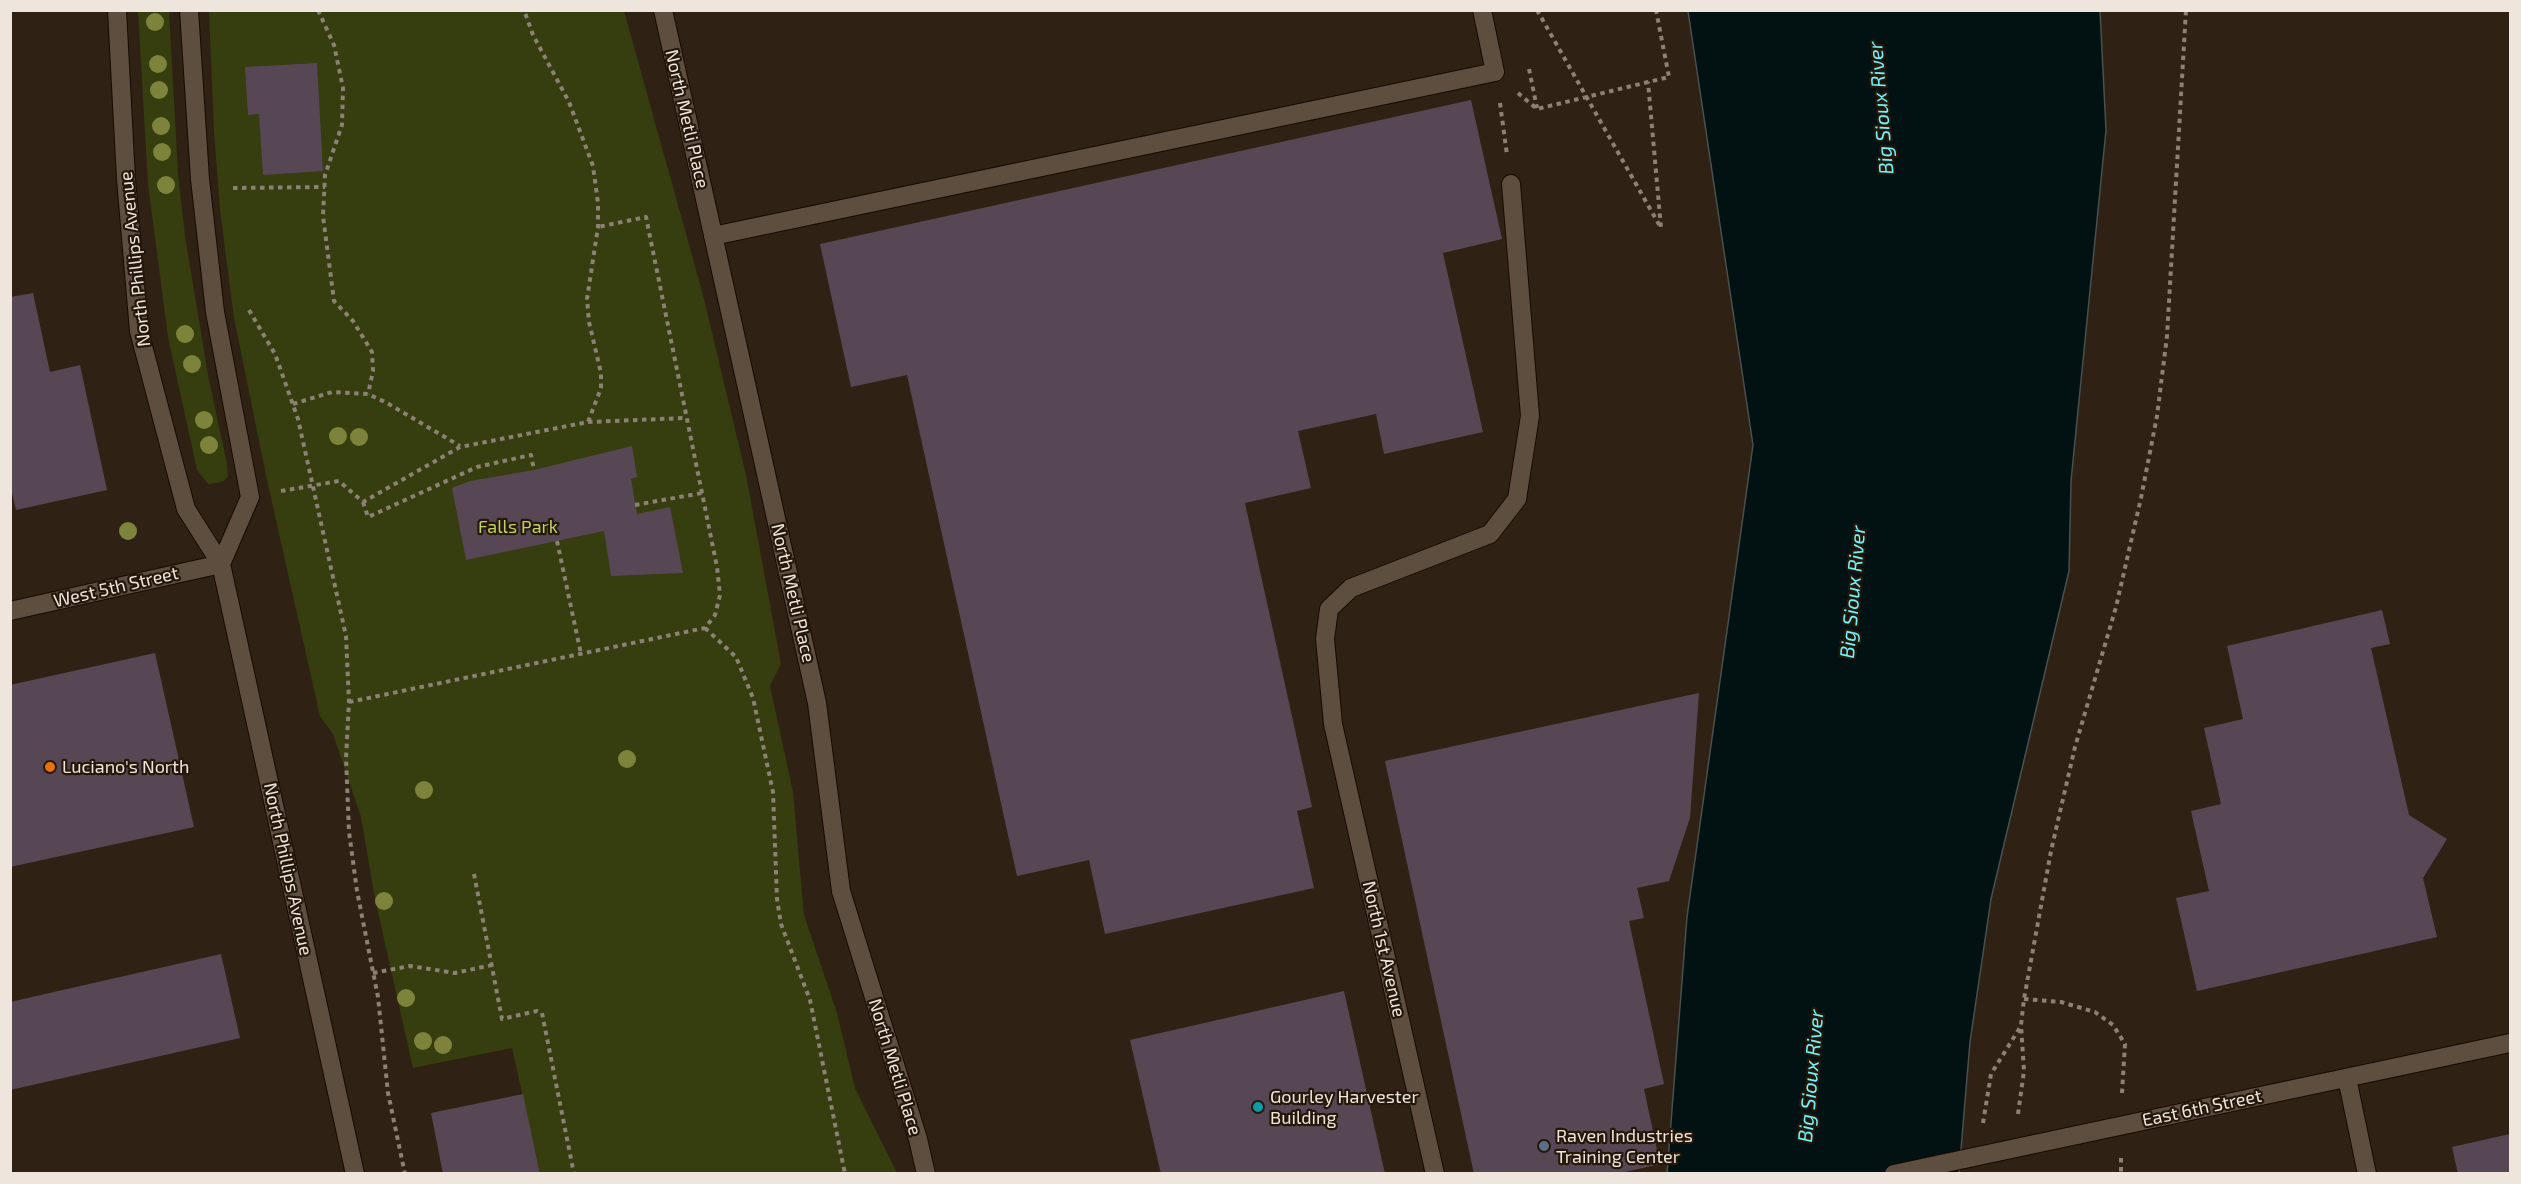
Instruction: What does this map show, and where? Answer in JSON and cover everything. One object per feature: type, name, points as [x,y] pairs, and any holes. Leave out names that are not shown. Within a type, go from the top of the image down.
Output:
[{"type":"street","name":"North Phillips Avenue","points":[[117,10],[126,179],[139,331],[186,509],[221,564],[355,1173]]},
{"type":"street","points":[[189,10],[200,179],[215,312],[250,496],[221,564]]},
{"type":"street","name":"North Metli Place","points":[[663,10],[817,703],[841,891],[918,1139],[926,1173]]},
{"type":"street","points":[[713,236],[1496,72],[1482,10]]},
{"type":"street","name":"North 1st Avenue","points":[[1435,1173],[1333,724],[1325,639],[1329,609],[1351,588],[1490,534],[1517,499],[1530,416],[1511,184]]},
{"type":"street","name":"West 5th Street","points":[[10,610],[221,564]]},
{"type":"street","name":"East 6th Street","points":[[1894,1173],[2511,1043]]},
{"type":"street","points":[[2347,1078],[2367,1173]]},
{"type":"path","points":[[318,10],[334,45],[343,88],[342,125],[325,175],[324,216],[334,301],[353,321],[372,352],[373,371],[368,394]]},
{"type":"path","points":[[524,10],[533,35],[569,102],[584,138],[594,175],[598,203],[598,227],[587,299],[601,373],[601,388],[588,422]]},
{"type":"path","points":[[1537,10],[1661,228],[1648,82]]},
{"type":"path","points":[[1496,72],[1537,109],[1669,77],[1656,10]]},
{"type":"path","points":[[2016,1123],[2025,1071],[2021,1026],[2024,999],[2056,828],[2075,747],[2116,607],[2157,416],[2167,336],[2186,10]]},
{"type":"path","points":[[1496,72],[1511,184]]},
{"type":"path","points":[[226,188],[325,187]]},
{"type":"path","points":[[349,702],[705,628],[715,615],[720,595],[717,567],[646,217],[598,227]]},
{"type":"path","points":[[248,309],[275,354],[293,404],[314,484],[346,636],[349,702],[346,758],[349,831],[357,891],[373,974],[388,1093],[405,1173]]},
{"type":"path","points":[[293,404],[332,392],[368,394],[460,447]]},
{"type":"path","points":[[363,502],[460,447],[588,422],[685,418]]},
{"type":"path","points":[[270,493],[339,481],[363,502],[368,517],[477,467],[531,455],[534,470]]},
{"type":"path","points":[[635,505],[702,493]]},
{"type":"path","points":[[557,541],[581,654]]},
{"type":"path","points":[[705,628],[736,657],[753,698],[773,792],[777,899],[781,924],[810,1000],[845,1173]]},
{"type":"path","points":[[474,874],[502,1019],[537,1011],[542,1013],[574,1173]]},
{"type":"path","points":[[373,974],[410,966],[455,973],[492,965]]},
{"type":"path","points":[[2024,999],[2061,1002],[2095,1012],[2113,1025],[2125,1044],[2119,1126],[2121,1173]]},
{"type":"path","points":[[1983,1126],[1991,1074],[2021,1026]]},
{"type":"green space","points":[[138,11],[169,11],[178,173],[185,236],[208,375],[227,464],[228,476],[224,481],[216,483],[208,484],[197,470],[168,337],[148,184]]},
{"type":"green space","name":"Falls Park","points":[[209,11],[624,11],[703,295],[746,475],[781,664],[770,686],[793,792],[804,915],[837,1013],[855,1088],[897,1173],[540,1173],[512,1048],[413,1068],[375,899],[361,817],[333,734],[320,716],[267,480],[234,318],[220,210]]},
{"type":"water","name":"Big Sioux River","points":[[1688,11],[2100,11],[2106,130],[2071,481],[2069,571],[1991,899],[1970,1042],[1959,1173],[1667,1174],[1687,917],[1753,445]]},
{"type":"building","points":[[317,63],[323,171],[263,175],[259,114],[248,115],[245,67]]},
{"type":"building","points":[[1471,100],[1502,239],[1443,253],[1483,432],[1384,454],[1376,414],[1298,431],[1311,488],[1245,503],[1312,807],[1297,811],[1314,888],[1105,934],[1089,860],[1017,876],[907,375],[851,387],[820,244]]},
{"type":"building","points":[[33,293],[50,372],[80,365],[107,490],[16,510],[10,484],[10,297]]},
{"type":"building","points":[[632,446],[637,477],[631,479],[637,514],[670,507],[683,573],[611,576],[604,531],[466,560],[452,488],[470,481],[534,470]]},
{"type":"building","points":[[2382,610],[2390,644],[2371,648],[2409,815],[2447,839],[2423,878],[2437,937],[2197,991],[2176,898],[2209,891],[2191,811],[2221,804],[2204,728],[2243,719],[2227,646]]},
{"type":"building","points":[[155,653],[194,827],[10,867],[10,685]]},
{"type":"building","points":[[1699,693],[1690,818],[1669,881],[1637,888],[1644,918],[1629,921],[1664,1084],[1644,1089],[1660,1164],[1616,1174],[1474,1174],[1385,761]]},
{"type":"building","points":[[221,954],[240,1038],[10,1090],[10,1002]]},
{"type":"building","name":"Gourley Harvester Building","points":[[1344,991],[1385,1174],[1161,1174],[1130,1040]]},
{"type":"building","points":[[523,1094],[540,1174],[443,1174],[431,1113]]},
{"type":"building","points":[[2510,1134],[2510,1174],[2458,1174],[2452,1147]]},
{"type":"place","name":"Luciano's North","points":[[50,767]]},
{"type":"place","name":"Gourley Harvester Building","points":[[1258,1107]]},
{"type":"place","name":"Raven Industries Training Center","points":[[1544,1146]]}]
